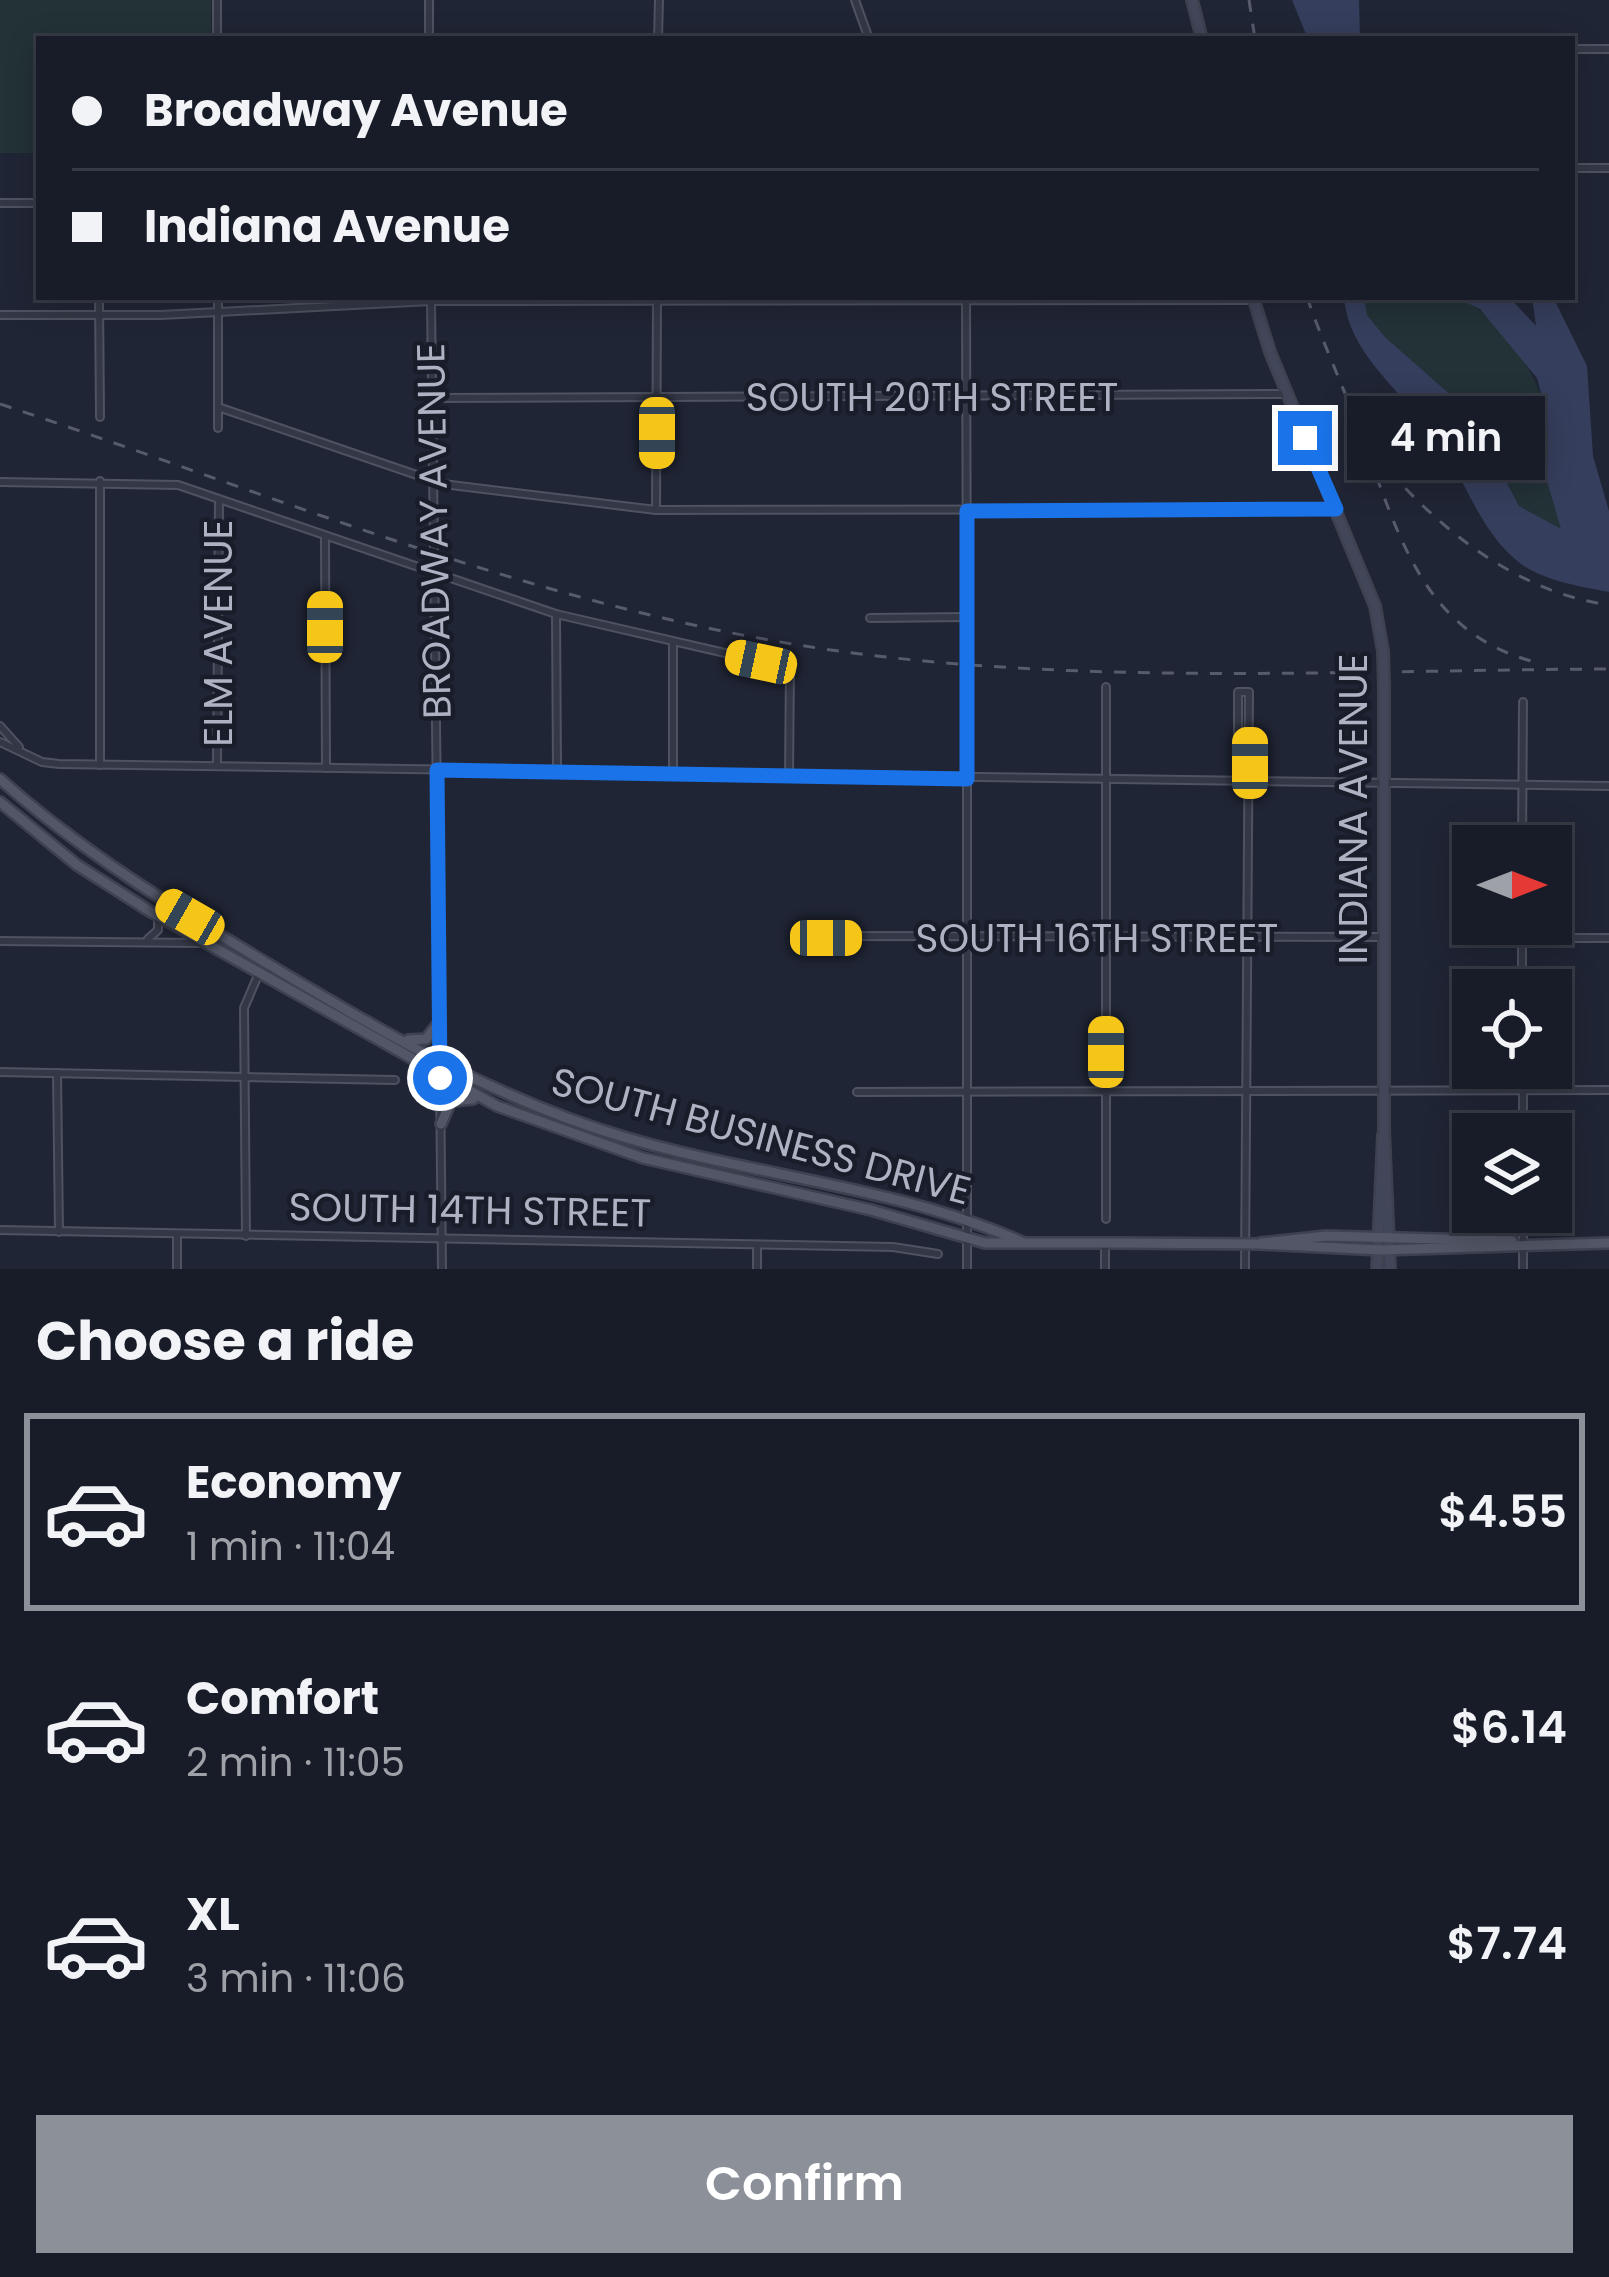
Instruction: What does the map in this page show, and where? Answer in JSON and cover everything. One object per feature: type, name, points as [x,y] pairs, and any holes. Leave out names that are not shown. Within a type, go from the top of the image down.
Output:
[{"type":"main road","points":[[1192,0],[1201,36]]},
{"type":"main road","name":"INDIANA AVENUE","points":[[1254,300],[1287,394],[1378,612],[1383,650],[1384,1130],[1377,1269]]},
{"type":"main road","name":"SOUTH BUSINESS DRIVE","points":[[0,779],[118,874],[440,1063],[543,1110],[623,1137],[967,1222],[1022,1242]]},
{"type":"main road","name":"SOUTH BUSINESS DRIVE","points":[[0,802],[67,857],[158,916],[488,1102],[644,1158],[871,1210],[967,1238]]},
{"type":"main road","points":[[397,1038],[426,1039],[440,1021]]},
{"type":"main road","points":[[441,1124],[457,1098],[488,1102]]},
{"type":"main road","name":"INDIANA AVENUE","points":[[1384,1130],[1390,1269]]},
{"type":"main road","points":[[967,1238],[1004,1246],[1022,1242],[1359,1243],[1378,1237],[1609,1243]]},
{"type":"main road","points":[[1359,1243],[1377,1250],[1523,1243]]},
{"type":"street","points":[[217,0],[217,36]]},
{"type":"street","points":[[429,0],[429,36]]},
{"type":"street","points":[[658,0],[658,36]]},
{"type":"street","points":[[855,0],[868,36]]},
{"type":"street","points":[[1575,49],[1609,49]]},
{"type":"street","points":[[1575,168],[1609,168]]},
{"type":"street","points":[[0,203],[36,203]]},
{"type":"street","points":[[99,300],[100,417]]},
{"type":"street","points":[[218,300],[218,428]]},
{"type":"street","points":[[0,315],[218,313],[416,300]]},
{"type":"street","name":"BROADWAY AVENUE","points":[[431,300],[442,1269]]},
{"type":"street","points":[[656,510],[657,300]]},
{"type":"street","points":[[967,300],[967,1269]]},
{"type":"street","name":"SOUTH 20TH STREET","points":[[433,398],[1287,394]]},
{"type":"street","points":[[218,407],[434,481],[656,510],[1336,509]]},
{"type":"street","points":[[100,481],[100,764]]},
{"type":"street","points":[[0,482],[162,482],[556,614],[790,668],[789,775]]},
{"type":"street","name":"ELM AVENUE","points":[[217,766],[219,500]]},
{"type":"street","points":[[325,539],[326,768]]},
{"type":"street","points":[[556,614],[557,771]]},
{"type":"street","points":[[869,618],[967,616]]},
{"type":"street","points":[[673,644],[673,773]]},
{"type":"street","points":[[1106,687],[1106,1219]]},
{"type":"street","points":[[1245,783],[1238,764],[1238,692],[1249,692],[1245,1269]]},
{"type":"street","points":[[1522,825],[1523,702]]},
{"type":"street","points":[[0,726],[22,749]]},
{"type":"street","points":[[0,742],[47,763],[1609,786]]},
{"type":"street","points":[[145,940],[158,930],[158,916]]},
{"type":"street","name":"SOUTH 16TH STREET","points":[[810,936],[1384,937]]},
{"type":"street","points":[[1572,938],[1609,938]]},
{"type":"street","points":[[0,941],[202,943]]},
{"type":"street","points":[[246,1236],[244,1004],[266,963]]},
{"type":"street","points":[[0,1072],[395,1080]]},
{"type":"street","points":[[57,1073],[59,1232]]},
{"type":"street","points":[[1523,1090],[1523,1113]]},
{"type":"street","points":[[857,1092],[1609,1090]]},
{"type":"street","name":"SOUTH 14TH STREET","points":[[0,1230],[893,1247],[905,1253],[938,1254]]},
{"type":"street","points":[[1523,1233],[1523,1269]]},
{"type":"street","points":[[177,1234],[177,1269]]},
{"type":"street","points":[[1105,1269],[1111,1243]]},
{"type":"street","points":[[757,1246],[757,1269]]},
{"type":"shaded area","points":[[0,0],[211,0],[211,36],[36,36],[36,153],[0,153]]},
{"type":"shaded area","points":[[1364,300],[1462,300],[1499,328],[1541,396],[1554,502],[1563,531],[1519,506],[1470,412],[1385,337],[1367,315]]},
{"type":"water","points":[[1292,0],[1359,0],[1360,36],[1307,36]]},
{"type":"water","points":[[1345,300],[1364,300],[1367,315],[1385,337],[1470,412],[1519,506],[1561,529],[1547,481],[1545,408],[1537,378],[1480,309],[1461,300],[1512,300],[1536,326],[1532,300],[1554,300],[1587,366],[1593,456],[1609,511],[1609,592],[1541,575],[1507,552],[1439,442],[1368,357],[1348,318]]},
{"type":"railway","points":[[1249,0],[1255,36]]},
{"type":"railway","points":[[1308,300],[1388,508],[1420,574],[1465,628],[1497,648],[1535,662]]},
{"type":"railway","points":[[0,404],[477,567],[671,620],[769,640],[872,655],[1082,671],[1609,669]]},
{"type":"railway","points":[[1374,452],[1422,505],[1478,551],[1541,586],[1609,605]]},
{"type":"route","points":[[440,1078],[437,770],[967,779],[967,511],[1336,509],[1305,438]]}]
